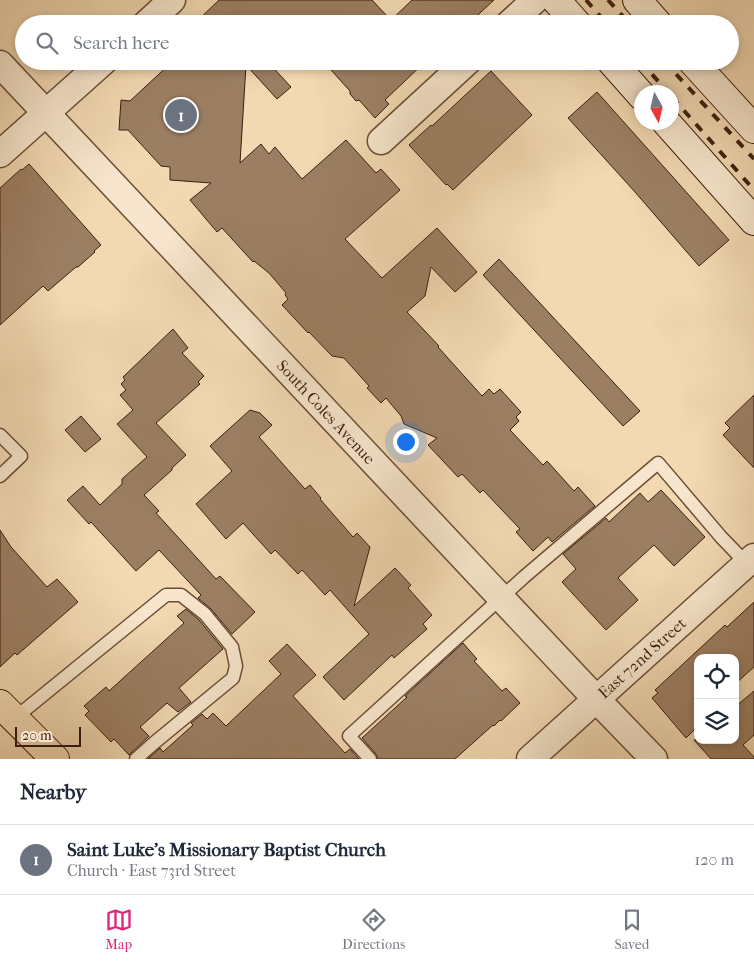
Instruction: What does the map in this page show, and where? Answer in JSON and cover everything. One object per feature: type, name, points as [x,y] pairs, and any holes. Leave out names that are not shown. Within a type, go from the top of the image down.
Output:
[{"type":"main road","points":[[556,0],[569,15]]},
{"type":"main road","points":[[637,0],[650,15]]},
{"type":"main road","points":[[619,70],[634,87]]},
{"type":"main road","points":[[700,70],[754,129]]},
{"type":"main road","points":[[673,130],[754,221]]},
{"type":"main road","points":[[7,711],[55,759]]},
{"type":"street","points":[[156,15],[172,0]]},
{"type":"street","points":[[519,15],[535,0]]},
{"type":"street","name":"South Coles Avenue","points":[[0,64],[654,759]]},
{"type":"street","points":[[0,154],[94,70]]},
{"type":"street","points":[[381,141],[458,70]]},
{"type":"street","name":"East 72nd Street","points":[[530,759],[750,560]]},
{"type":"lane","points":[[0,434],[21,456],[0,476]]},
{"type":"lane","points":[[370,759],[349,736],[524,577],[658,463],[722,537],[750,560]]},
{"type":"lane","points":[[7,711],[166,595],[181,595],[205,614],[232,647],[236,666],[233,678],[136,759]]},
{"type":"building","points":[[219,0],[372,0],[386,15],[203,15]]},
{"type":"building","points":[[412,0],[494,0],[478,15],[396,15]]},
{"type":"building","points":[[163,70],[246,70],[240,163],[261,144],[269,154],[275,147],[302,179],[346,140],[376,173],[381,169],[400,190],[345,239],[382,278],[437,228],[477,272],[455,292],[431,267],[425,296],[407,312],[482,396],[489,389],[494,394],[500,389],[521,412],[516,417],[519,421],[510,430],[543,465],[547,461],[574,491],[578,487],[595,506],[552,542],[548,537],[533,551],[516,532],[520,529],[483,490],[480,493],[462,474],[458,477],[428,445],[437,438],[404,424],[401,416],[386,398],[381,403],[367,388],[369,386],[344,358],[332,356],[282,305],[288,299],[285,295],[286,293],[269,273],[253,262],[222,228],[217,232],[190,200],[211,183],[170,180],[170,167],[161,166],[128,130],[119,130],[121,100],[130,101]]},
{"type":"building","points":[[251,70],[275,70],[291,87],[277,99]]},
{"type":"building","points":[[331,70],[417,70],[385,100],[389,104],[375,118],[359,100],[356,101],[350,94],[350,91]]},
{"type":"building","points":[[491,71],[532,115],[453,190],[446,185],[409,145]]},
{"type":"building","points":[[597,92],[729,240],[699,266],[568,118]]},
{"type":"building","points":[[29,164],[101,245],[78,267],[48,291],[43,286],[0,325],[0,188]]},
{"type":"building","points":[[499,259],[640,411],[623,426],[483,275]]},
{"type":"building","points":[[173,329],[188,348],[182,353],[204,376],[198,382],[200,384],[156,423],[186,455],[144,495],[159,511],[156,513],[216,579],[220,576],[255,612],[232,634],[211,609],[198,598],[201,595],[159,550],[136,571],[91,522],[89,524],[67,500],[83,486],[100,505],[122,484],[122,479],[147,457],[117,424],[133,410],[120,395],[126,390],[121,384],[125,380],[123,377]]},
{"type":"building","points":[[754,395],[754,468],[723,435],[730,428],[725,423]]},
{"type":"building","points":[[250,410],[260,413],[272,425],[259,437],[305,489],[310,485],[353,537],[357,533],[370,547],[354,606],[395,568],[411,585],[408,588],[432,615],[423,624],[427,629],[394,658],[392,655],[344,700],[323,677],[369,634],[330,590],[325,595],[302,570],[298,574],[275,550],[271,554],[243,523],[226,539],[196,504],[232,471],[210,446]]},
{"type":"building","points":[[81,416],[101,439],[85,452],[65,430]]},
{"type":"building","points":[[661,490],[705,537],[674,566],[654,545],[618,578],[638,600],[606,630],[562,582],[576,569],[563,554],[606,518],[609,522],[640,493],[648,502]]},
{"type":"building","points":[[0,530],[11,547],[47,587],[57,579],[78,602],[17,655],[15,653],[0,667]]},
{"type":"building","points":[[754,602],[754,667],[739,680],[739,654],[694,654],[694,730],[686,738],[652,698],[658,693],[655,690],[725,625],[727,627]]},
{"type":"building","points":[[186,609],[199,620],[223,649],[179,688],[191,702],[178,712],[167,703],[140,727],[149,736],[129,755],[114,739],[111,742],[85,715],[89,711],[84,706],[106,687],[109,691],[184,623],[177,616]]},
{"type":"building","points":[[463,643],[477,659],[474,661],[502,691],[506,688],[520,703],[455,759],[378,759],[362,738]]},
{"type":"building","points":[[287,644],[316,675],[293,696],[345,753],[350,749],[359,759],[148,759],[160,748],[163,752],[193,725],[191,723],[202,714],[207,719],[213,713],[226,726],[281,674],[269,661]]},
{"type":"building","points":[[754,691],[754,735],[743,745],[754,759],[711,759],[698,744],[739,744],[739,704]]},
{"type":"railway","points":[[586,0],[599,15]]},
{"type":"railway","points":[[608,0],[622,15]]},
{"type":"railway","points":[[648,70],[662,85]]},
{"type":"railway","points":[[672,70],[754,159]]},
{"type":"railway","points":[[679,105],[754,190]]},
{"type":"place","name":"Saint Luke's Missionary Baptist Church","points":[[181,115]]}]
